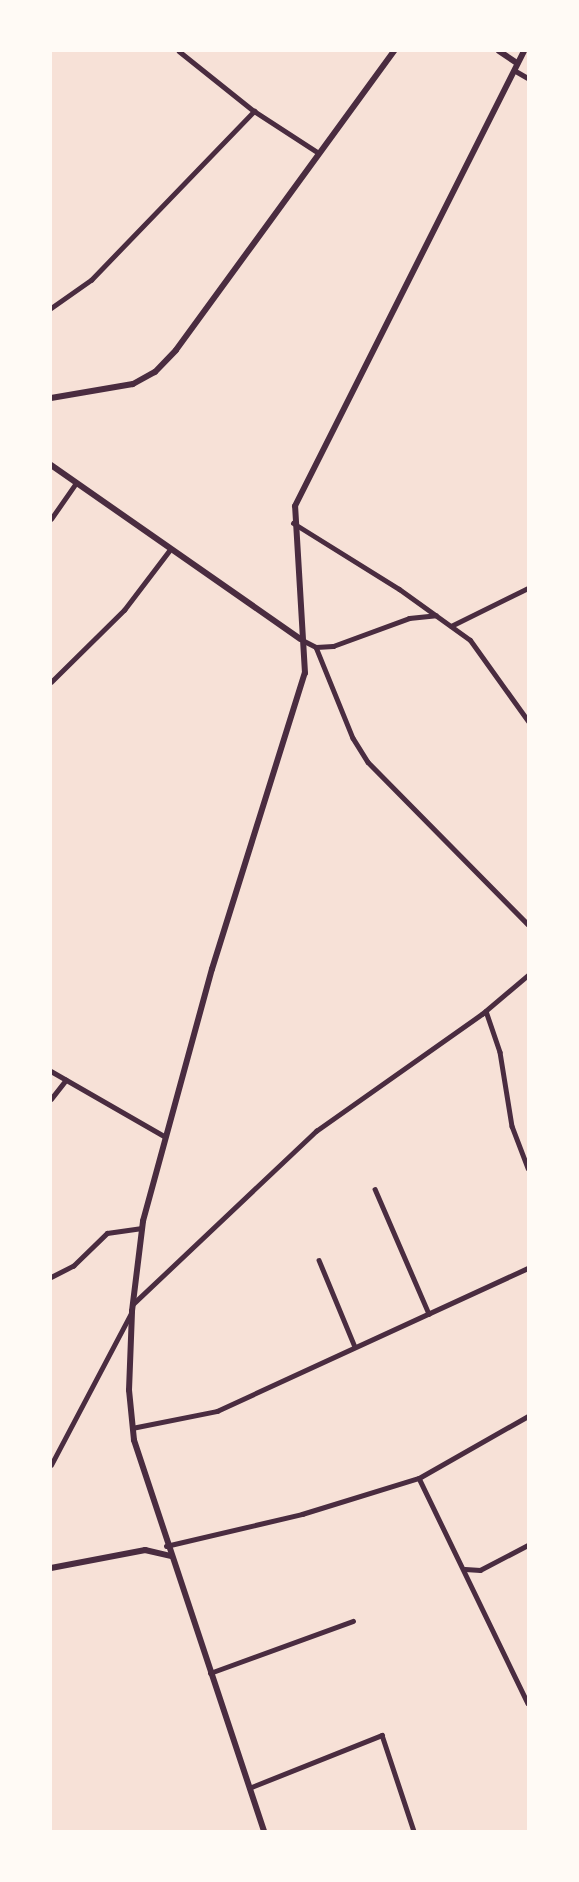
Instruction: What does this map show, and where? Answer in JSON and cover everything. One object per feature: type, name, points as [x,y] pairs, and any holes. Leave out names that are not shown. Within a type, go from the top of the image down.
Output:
[{"type":"main road","points":[[51,398],[133,384],[155,372],[176,350],[394,51]]},
{"type":"main road","points":[[499,51],[515,66]]},
{"type":"main road","points":[[264,1831],[166,1546],[132,1428],[133,1308],[142,1228],[164,1136],[303,683],[306,655],[300,639],[293,523],[295,506],[364,361],[524,51]]},
{"type":"main road","points":[[51,465],[169,551],[300,639]]},
{"type":"main road","points":[[51,1569],[145,1550],[170,1556]]},
{"type":"street","points":[[179,51],[254,111],[319,153]]},
{"type":"street","points":[[515,66],[528,78]]},
{"type":"street","points":[[51,308],[91,280],[254,111]]},
{"type":"street","points":[[51,519],[76,483]]},
{"type":"street","points":[[293,523],[451,626],[490,663],[528,721]]},
{"type":"street","points":[[51,682],[124,610],[169,551]]},
{"type":"street","points":[[451,626],[528,588]]},
{"type":"street","points":[[300,639],[316,647],[345,643],[410,618],[436,615]]},
{"type":"street","points":[[316,647],[353,738],[368,762],[528,924]]},
{"type":"street","points":[[51,1465],[133,1308],[316,1131],[486,1011],[528,975]]},
{"type":"street","points":[[486,1011],[500,1052],[512,1126],[528,1168]]},
{"type":"street","points":[[51,1071],[164,1136]]},
{"type":"street","points":[[51,1099],[66,1080]]},
{"type":"street","points":[[376,1189],[429,1314]]},
{"type":"street","points":[[51,1277],[73,1266],[107,1233],[142,1228]]},
{"type":"street","points":[[319,1260],[355,1347]]},
{"type":"street","points":[[132,1428],[217,1410],[528,1268]]},
{"type":"street","points":[[166,1546],[302,1514],[419,1478],[528,1416]]},
{"type":"street","points":[[419,1478],[528,1703]]},
{"type":"street","points":[[464,1569],[480,1570],[528,1545]]},
{"type":"street","points":[[210,1673],[353,1621]]},
{"type":"street","points":[[249,1788],[382,1735],[414,1831]]}]
